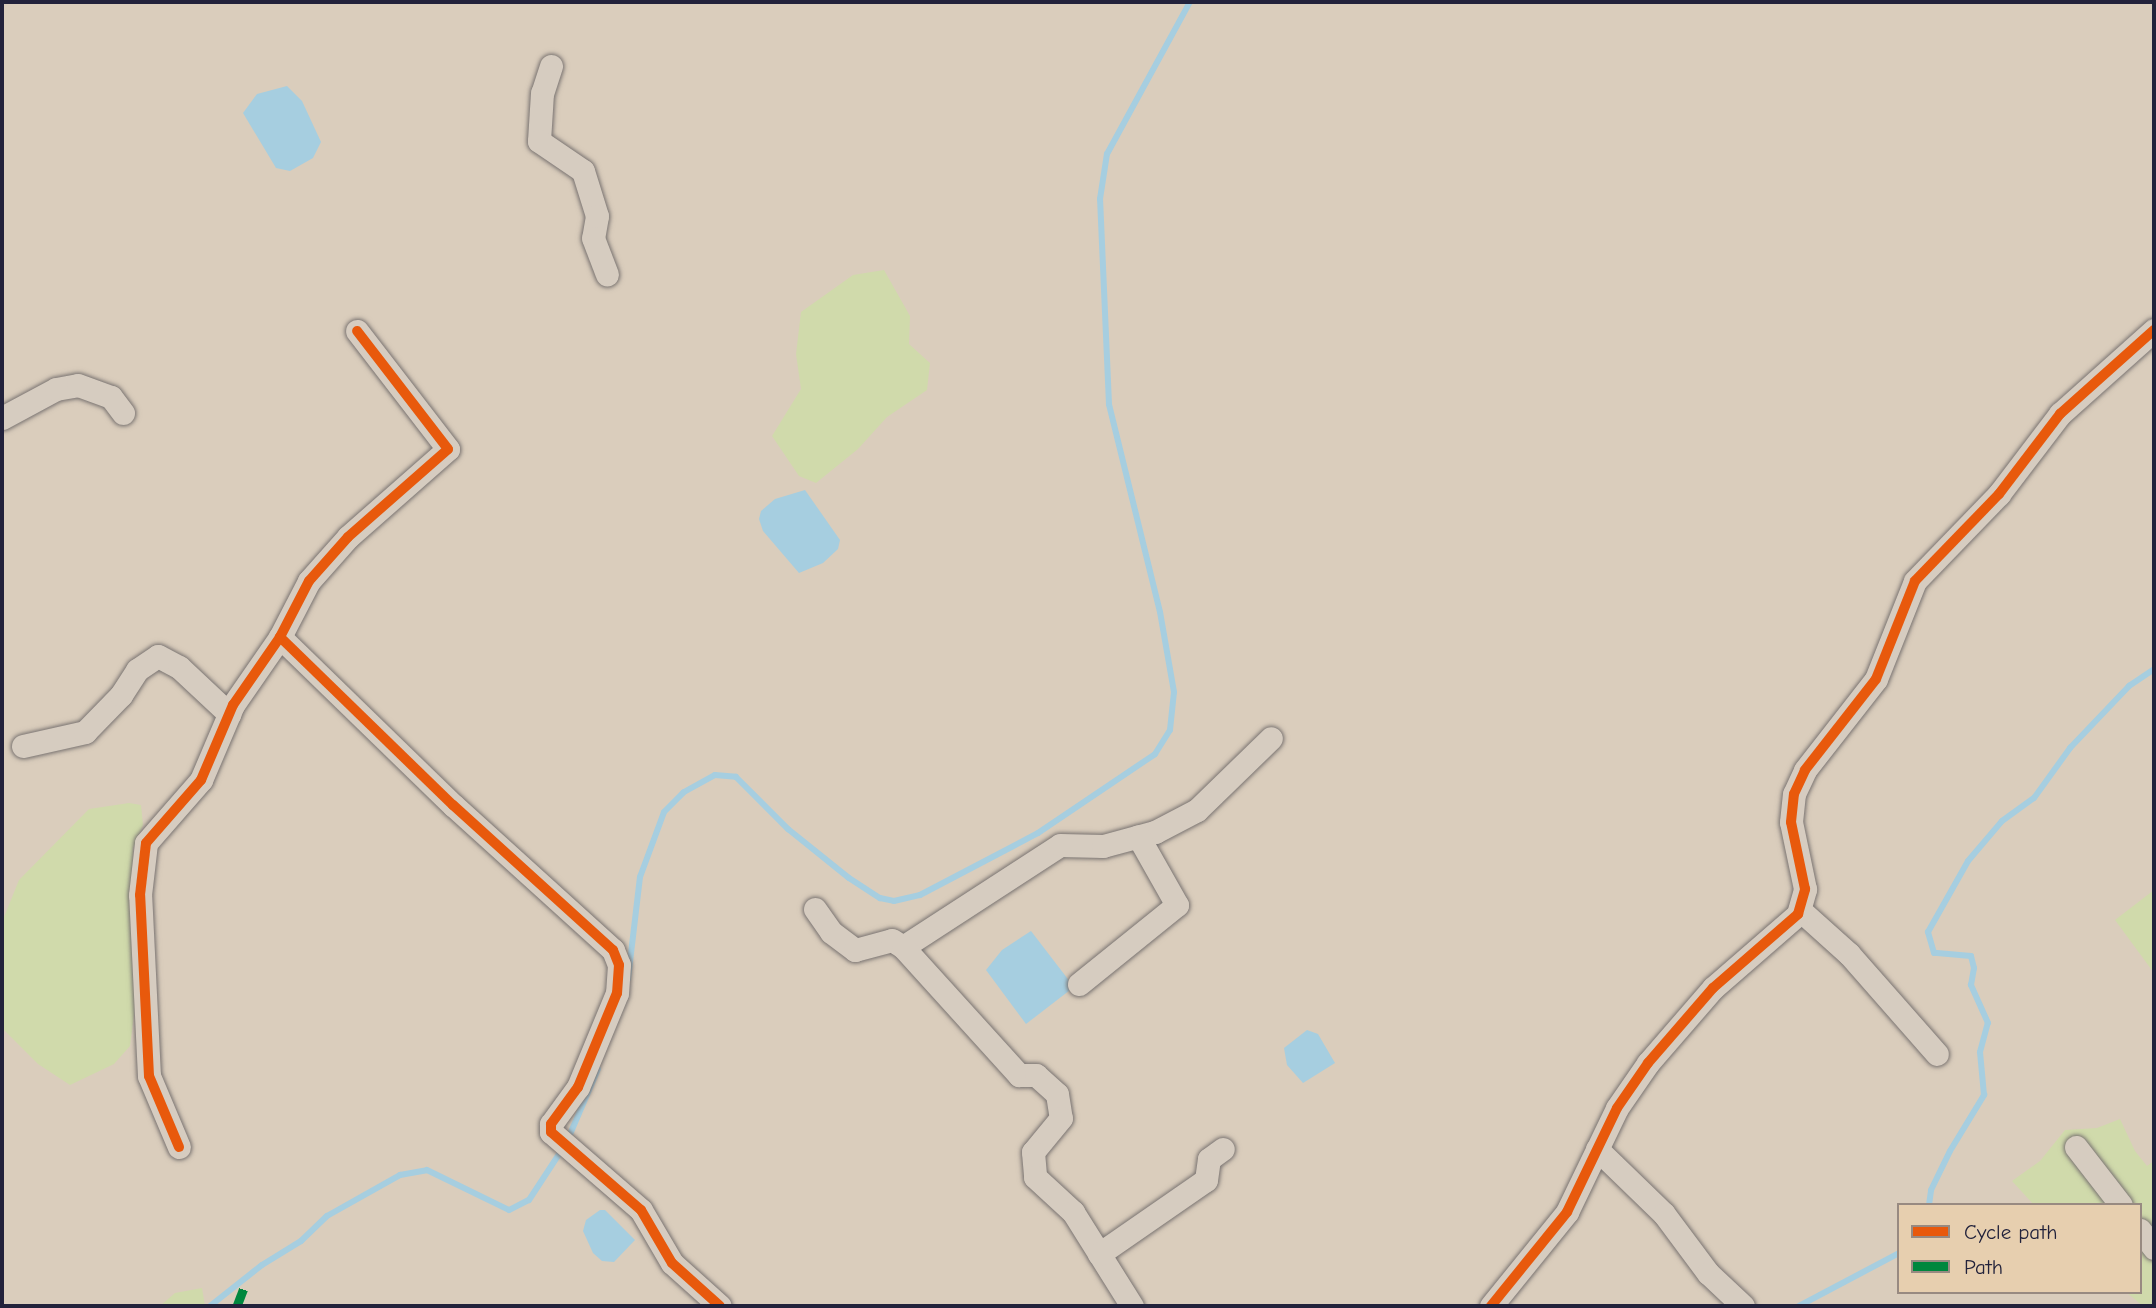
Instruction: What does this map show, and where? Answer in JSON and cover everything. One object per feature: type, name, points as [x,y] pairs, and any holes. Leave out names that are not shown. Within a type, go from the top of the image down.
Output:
[{"type":"street","points":[[551,66],[542,93],[539,141],[583,171],[597,216],[593,238],[607,274]]},
{"type":"street","points":[[1491,1306],[1567,1212],[1617,1108],[1689,1014],[1713,988],[1791,923],[1800,910],[1805,888],[1791,822],[1794,794],[1805,770],[1876,679],[1915,581],[1999,494],[2060,414],[2154,330]]},
{"type":"street","points":[[179,1147],[149,1076],[141,859],[153,830],[201,779],[229,713],[327,558],[448,449],[357,331]]},
{"type":"street","points":[[2,418],[56,389],[78,385],[111,397],[123,413]]},
{"type":"street","points":[[280,636],[453,805],[613,950],[619,965],[617,993],[578,1087],[551,1124],[556,1140],[641,1210],[672,1263],[720,1306]]},
{"type":"street","points":[[23,746],[85,732],[137,670],[158,656],[169,659],[229,713]]},
{"type":"street","points":[[903,947],[1060,845],[1103,846],[1138,836],[1197,810],[1271,738]]},
{"type":"street","points":[[1079,984],[1177,905],[1138,836]]},
{"type":"street","points":[[815,909],[831,932],[855,950],[892,940],[903,947],[1019,1075],[1036,1075],[1057,1094],[1061,1118],[1033,1153],[1031,1163],[1035,1177],[1073,1212],[1132,1306]]},
{"type":"street","points":[[1800,910],[1849,954],[1937,1054]]},
{"type":"street","points":[[2076,1147],[2119,1203]]},
{"type":"street","points":[[1099,1254],[1206,1180],[1209,1159],[1223,1149]]},
{"type":"street","points":[[1597,1149],[1655,1204],[1708,1273],[1743,1306]]},
{"type":"street","points":[[2142,1233],[2154,1248]]},
{"type":"green space","points":[[884,270],[910,316],[909,344],[930,363],[927,390],[887,417],[858,449],[816,483],[799,476],[772,436],[801,389],[796,354],[801,312],[853,275]]},
{"type":"green space","points":[[129,803],[141,805],[143,825],[133,848],[132,915],[138,984],[130,1046],[114,1064],[70,1085],[38,1064],[2,1028],[2,922],[19,880],[89,809]]},
{"type":"green space","points":[[2154,890],[2154,973],[2115,920]]},
{"type":"green space","points":[[2120,1119],[2135,1151],[2147,1166],[2154,1161],[2154,1306],[2143,1306],[2128,1294],[2142,1294],[2142,1203],[2032,1203],[2012,1181],[2040,1161],[2065,1130],[2097,1128]]},
{"type":"green space","points":[[202,1288],[205,1306],[160,1306],[175,1293]]},
{"type":"water","points":[[287,86],[302,101],[321,142],[313,158],[290,171],[276,168],[243,113],[257,94]]},
{"type":"water","points":[[805,490],[840,540],[838,549],[823,563],[799,573],[763,531],[759,519],[761,511],[775,499]]},
{"type":"water","points":[[1031,931],[1074,987],[1026,1024],[986,970],[1002,950]]},
{"type":"water","points":[[1307,1030],[1318,1034],[1335,1063],[1303,1083],[1287,1065],[1284,1048]]},
{"type":"water","points":[[600,1210],[605,1210],[635,1240],[614,1262],[602,1261],[593,1253],[583,1231],[586,1220]]},
{"type":"waterway","points":[[628,979],[640,877],[664,812],[684,792],[715,775],[736,777],[788,829],[849,878],[880,898],[894,901],[920,895],[1038,833],[1155,754],[1170,730],[1174,692],[1160,612],[1109,404],[1100,199],[1107,154],[1190,2]]},
{"type":"waterway","points":[[1929,1203],[1931,1190],[1950,1151],[1984,1095],[1980,1052],[1988,1023],[1971,985],[1974,968],[1971,956],[1934,953],[1928,932],[1968,861],[2002,821],[2034,798],[2070,748],[2129,686],[2154,669]]},
{"type":"waterway","points":[[568,1139],[598,1069]]},
{"type":"waterway","points":[[210,1306],[262,1265],[301,1241],[327,1216],[400,1175],[427,1170],[509,1210],[529,1200],[563,1148]]},
{"type":"waterway","points":[[1799,1306],[1897,1254]]},
{"type":"marked path","points":[[237,1306],[245,1285]]},
{"type":"cycle path","points":[[1491,1306],[1567,1212],[1617,1108],[1648,1063],[1713,988],[1798,914],[1805,889],[1791,822],[1794,794],[1805,770],[1876,679],[1915,581],[1999,494],[2060,414],[2154,330]]},
{"type":"cycle path","points":[[179,1147],[149,1076],[140,895],[146,843],[201,780],[233,705],[280,637],[309,581],[348,537],[448,449],[357,331]]},
{"type":"cycle path","points":[[280,637],[453,805],[613,950],[619,965],[617,993],[578,1087],[551,1124],[551,1132],[641,1210],[672,1263],[720,1306]]}]
